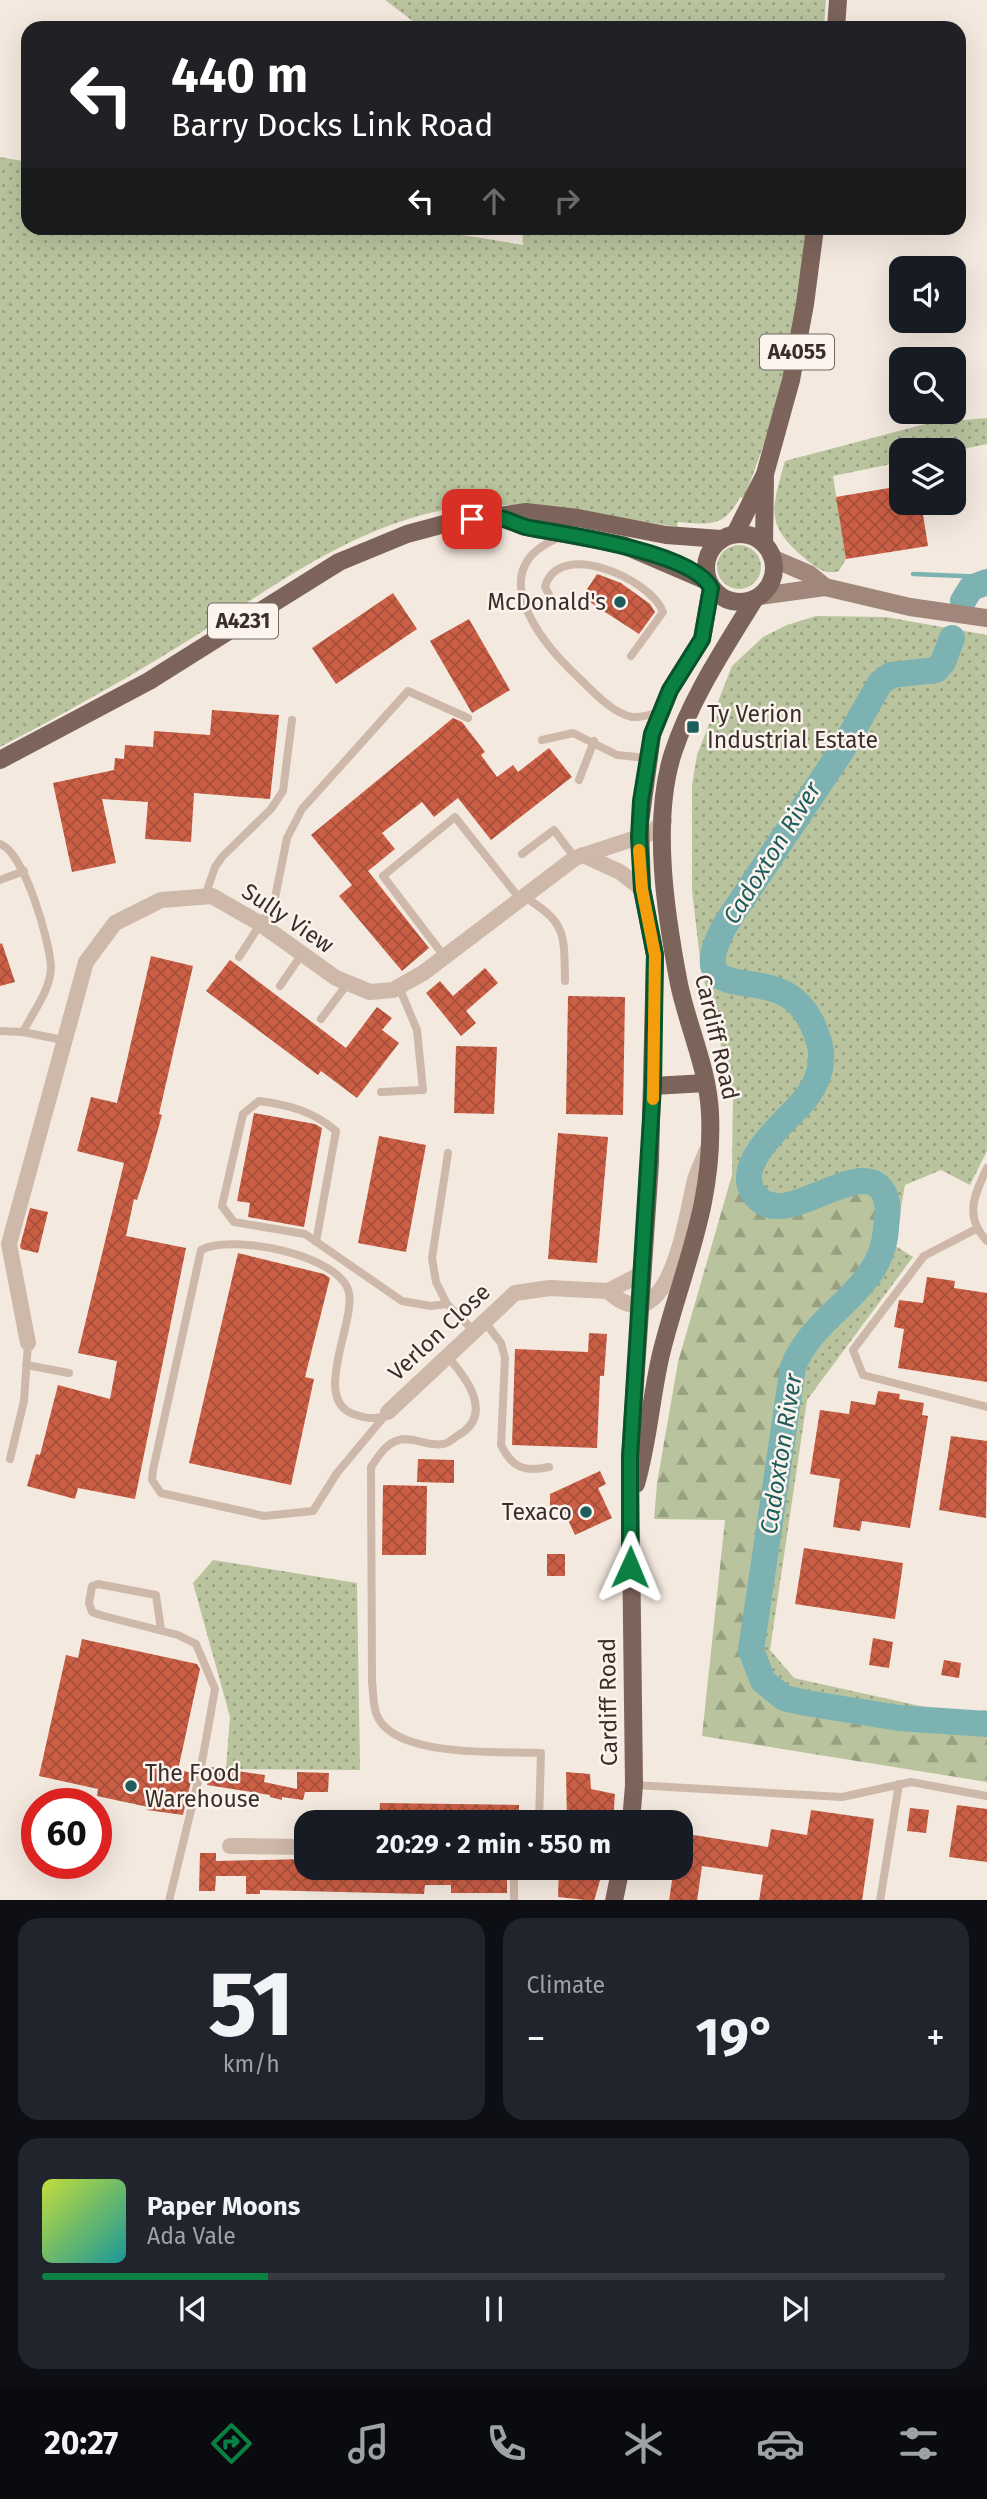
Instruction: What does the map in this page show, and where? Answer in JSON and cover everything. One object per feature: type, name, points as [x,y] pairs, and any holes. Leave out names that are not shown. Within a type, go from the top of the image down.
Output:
[{"type":"main road","points":[[836,21],[838,0]]},
{"type":"main road","name":"A4055","points":[[728,537],[765,474],[800,338],[814,235]]},
{"type":"main road","name":"A4055","points":[[765,474],[769,551]]},
{"type":"main road","name":"A4231","points":[[0,761],[149,681],[340,562],[407,534],[449,523],[526,512],[666,535],[728,537]]},
{"type":"main road","name":"A4231","points":[[499,517],[526,527],[570,533],[635,549],[709,584]]},
{"type":"main road","points":[[825,587],[809,574],[769,551],[750,535],[728,537],[709,553],[705,562],[709,584],[732,602],[825,587],[910,607],[987,618]]},
{"type":"main road","points":[[757,598],[773,579],[769,551]]},
{"type":"main road","name":"Cardiff Road","points":[[632,1810],[634,1785],[630,1458],[653,1086],[655,955],[642,889],[639,837],[647,758],[659,713],[702,639],[709,584]]},
{"type":"main road","name":"Cardiff Road","points":[[632,1498],[643,1461],[661,1352],[706,1200],[710,1142],[706,1083],[680,986],[671,936],[665,873],[664,821],[670,767],[685,722],[713,666],[757,598]]},
{"type":"main road","points":[[653,1086],[706,1083]]},
{"type":"main road","points":[[614,1900],[618,1880]]},
{"type":"street","name":"Sully View","points":[[28,1343],[9,1244],[86,962],[115,923],[161,900],[212,896],[348,983],[370,992],[399,987],[444,957],[579,856],[651,833],[664,821]]},
{"type":"street","points":[[579,856],[620,872],[642,889]]},
{"type":"street","points":[[641,1304],[659,1294],[667,1280],[683,1240],[695,1180],[710,1142]]},
{"type":"street","points":[[608,1291],[643,1273]]},
{"type":"street","name":"Verlon Close","points":[[385,1415],[515,1293],[550,1288],[608,1291],[619,1301],[641,1304]]},
{"type":"street","points":[[230,1846],[294,1847]]},
{"type":"lane","points":[[570,533],[534,550],[523,568],[521,587],[526,610],[550,650],[607,704],[632,716],[659,713]]},
{"type":"lane","points":[[554,604],[545,587],[553,569],[560,566],[603,566],[619,574],[659,603],[663,612],[631,656]]},
{"type":"lane","points":[[239,957],[258,923],[274,903],[288,838],[302,809],[408,691],[467,718]]},
{"type":"lane","points":[[205,897],[215,867],[222,857],[271,809],[283,791],[292,720]]},
{"type":"lane","points":[[542,740],[573,733],[594,741],[617,755],[647,758]]},
{"type":"lane","points":[[579,780],[594,741]]},
{"type":"lane","points":[[444,957],[383,876],[455,817],[522,898],[547,911],[561,931],[565,982]]},
{"type":"lane","points":[[522,854],[554,831],[579,856]]},
{"type":"lane","points":[[0,844],[10,848],[24,871],[51,966],[48,985],[23,1032]]},
{"type":"lane","points":[[0,880],[24,871]]},
{"type":"lane","points":[[280,986],[302,954]]},
{"type":"lane","points":[[321,1019],[348,983]]},
{"type":"lane","points":[[381,1092],[423,1090],[417,1030],[399,987]]},
{"type":"lane","points":[[0,1031],[23,1032],[63,1040]]},
{"type":"lane","points":[[316,1242],[336,1131],[318,1115],[284,1104],[259,1101],[243,1114],[222,1206],[234,1222],[305,1234],[316,1242],[402,1301],[431,1306],[447,1304]]},
{"type":"lane","points":[[448,1153],[432,1258],[436,1282],[447,1304],[501,1343],[505,1358],[501,1445],[508,1457],[517,1467],[527,1471],[549,1467]]},
{"type":"lane","points":[[987,1168],[973,1201],[972,1217],[976,1229],[987,1241]]},
{"type":"lane","points":[[976,1229],[924,1256],[853,1350],[863,1375],[987,1407]]},
{"type":"lane","points":[[235,1242],[283,1250],[317,1263],[342,1281],[348,1290],[349,1302],[336,1368],[336,1395],[340,1406],[348,1413],[370,1420],[385,1415],[337,1473],[313,1511],[264,1516],[162,1493],[152,1480],[153,1470],[201,1250],[235,1242]]},
{"type":"lane","points":[[10,1459],[24,1401],[28,1343]]},
{"type":"lane","points":[[446,1355],[466,1378],[475,1397],[477,1415],[468,1430],[443,1444],[399,1440],[383,1451],[371,1466],[372,1681],[376,1714],[396,1735],[414,1744],[541,1753],[539,1810]]},
{"type":"lane","points":[[26,1365],[69,1373]]},
{"type":"lane","points":[[161,1630],[156,1595],[98,1584],[92,1587],[89,1604],[92,1612],[161,1630],[196,1644],[215,1689],[200,1773],[169,1900]]},
{"type":"lane","points":[[634,1785],[842,1797],[899,1784],[922,1783],[987,1796]]},
{"type":"lane","points":[[880,1900],[899,1784]]},
{"type":"lane","points":[[514,1880],[514,1900]]},
{"type":"green space","points":[[385,0],[826,0],[824,21],[413,21]]},
{"type":"green space","points":[[0,157],[21,161],[21,235],[463,235],[523,245],[522,235],[805,235],[793,335],[769,430],[744,499],[740,497],[722,519],[699,524],[678,522],[677,527],[542,507],[497,505],[452,509],[409,519],[368,534],[328,554],[133,674],[0,747]]},
{"type":"green space","points":[[987,418],[987,444],[966,448],[966,438],[889,438],[889,464],[833,476],[846,559],[839,571],[827,572],[812,565],[784,538],[775,517],[775,506],[785,461],[925,424],[966,424],[966,420]]},
{"type":"green space","points":[[739,545],[754,552],[761,567],[754,582],[739,589],[724,582],[717,567],[724,552]]},
{"type":"green space","points":[[816,616],[886,617],[987,635],[987,1151],[970,1185],[941,1170],[905,1185],[894,1245],[913,1257],[807,1400],[770,1650],[794,1678],[956,1714],[987,1710],[987,1725],[899,1718],[773,1691],[763,1681],[756,1606],[793,1367],[811,1337],[860,1285],[881,1256],[874,1185],[843,1185],[790,1207],[778,1208],[765,1204],[752,1195],[732,1175],[733,1093],[701,968],[692,890],[692,785],[697,755],[732,666],[763,637],[787,625]]},
{"type":"green space","points":[[732,1175],[759,1200],[772,1207],[791,1207],[845,1182],[858,1180],[870,1182],[881,1192],[887,1207],[884,1239],[874,1266],[847,1302],[807,1343],[792,1372],[776,1479],[765,1590],[760,1646],[765,1667],[787,1688],[899,1718],[987,1725],[987,1782],[702,1736],[725,1520],[654,1519],[657,1483],[678,1362]]},
{"type":"green space","points":[[213,1560],[357,1583],[360,1770],[226,1769],[230,1717],[193,1583]]},
{"type":"building","points":[[889,488],[889,515],[923,515],[928,546],[846,559],[836,497]]},
{"type":"building","name":"McDonald's","points":[[597,574],[621,583],[650,604],[655,612],[639,634],[582,597]]},
{"type":"building","points":[[393,593],[417,629],[336,684],[312,648]]},
{"type":"building","points":[[469,619],[510,690],[472,713],[430,641]]},
{"type":"building","points":[[212,710],[279,715],[270,799],[194,793],[191,842],[145,839],[148,802],[102,799],[116,863],[72,872],[53,783],[114,770],[115,758],[124,759],[125,745],[153,747],[154,731],[210,735]]},
{"type":"building","points":[[453,718],[462,722],[485,752],[481,755],[497,777],[513,765],[518,772],[549,748],[572,777],[491,840],[458,798],[434,817],[422,802],[382,833],[395,849],[368,871],[429,948],[402,971],[339,896],[352,885],[311,835]]},
{"type":"building","points":[[2,943],[15,982],[0,986],[0,944]]},
{"type":"building","points":[[151,956],[193,966],[159,1114],[162,1115],[137,1200],[134,1199],[126,1236],[186,1248],[135,1499],[78,1488],[75,1499],[27,1486],[36,1454],[40,1455],[58,1385],[110,1399],[117,1361],[78,1353],[124,1163],[77,1151],[91,1097],[117,1103]]},
{"type":"building","points":[[230,960],[346,1048],[377,1007],[392,1018],[382,1030],[399,1043],[357,1098],[321,1071],[318,1075],[206,991]]},
{"type":"building","points":[[485,968],[498,983],[466,1011],[476,1023],[461,1036],[426,993],[440,981],[453,996]]},
{"type":"building","points":[[568,996],[625,997],[623,1115],[566,1114]]},
{"type":"building","points":[[456,1046],[497,1047],[494,1114],[454,1113]]},
{"type":"building","points":[[254,1113],[315,1124],[322,1128],[304,1227],[248,1217],[250,1203],[237,1201]]},
{"type":"building","points":[[558,1133],[608,1137],[597,1263],[548,1259]]},
{"type":"building","points":[[379,1136],[426,1145],[406,1252],[358,1243]]},
{"type":"building","points":[[30,1208],[48,1212],[38,1253],[21,1249],[20,1246]]},
{"type":"building","points":[[238,1253],[324,1274],[330,1278],[305,1377],[314,1379],[291,1485],[189,1463]]},
{"type":"building","points":[[927,1277],[955,1281],[954,1288],[987,1293],[987,1382],[898,1368],[904,1329],[894,1327],[899,1300],[923,1303]]},
{"type":"building","points":[[589,1333],[607,1334],[604,1376],[600,1376],[597,1448],[512,1445],[515,1349],[588,1352]]},
{"type":"building","points":[[878,1391],[900,1394],[899,1399],[924,1403],[922,1415],[928,1416],[910,1528],[862,1521],[860,1531],[833,1527],[840,1479],[810,1474],[820,1410],[849,1414],[851,1401],[875,1405]]},
{"type":"building","points":[[951,1436],[987,1441],[986,1518],[939,1510]]},
{"type":"building","points":[[418,1459],[454,1460],[454,1483],[417,1482]]},
{"type":"building","points":[[600,1471],[606,1484],[598,1488],[612,1518],[575,1535],[561,1505],[550,1510],[550,1494]]},
{"type":"building","points":[[383,1485],[427,1486],[426,1555],[382,1555]]},
{"type":"building","points":[[804,1548],[903,1563],[895,1619],[795,1604]]},
{"type":"building","points":[[547,1554],[565,1554],[565,1576],[547,1576]]},
{"type":"building","points":[[873,1638],[893,1642],[889,1668],[869,1665]]},
{"type":"building","points":[[82,1639],[197,1664],[200,1669],[178,1770],[193,1773],[183,1815],[147,1810],[148,1807],[112,1799],[112,1788],[93,1788],[39,1776],[66,1655],[78,1658]]},
{"type":"building","points":[[944,1660],[961,1663],[959,1678],[941,1675]]},
{"type":"building","points":[[210,1767],[265,1775],[264,1782],[297,1789],[297,1772],[329,1773],[328,1792],[305,1792],[303,1800],[282,1797],[282,1800],[270,1795],[207,1785]]},
{"type":"building","points":[[566,1772],[590,1774],[591,1789],[615,1794],[614,1810],[567,1810]]},
{"type":"building","points":[[380,1803],[519,1805],[519,1810],[380,1810]]},
{"type":"building","points":[[957,1805],[987,1809],[987,1862],[949,1857]]},
{"type":"building","points":[[910,1808],[929,1810],[926,1833],[907,1831]]},
{"type":"building","points":[[811,1810],[874,1819],[862,1900],[759,1900],[763,1875],[702,1866],[697,1900],[669,1900],[672,1880],[693,1880],[693,1835],[768,1847],[771,1829],[807,1835]]},
{"type":"building","points":[[200,1853],[216,1853],[216,1861],[294,1859],[294,1880],[507,1880],[507,1893],[451,1893],[451,1885],[425,1885],[424,1894],[260,1890],[260,1894],[246,1894],[246,1876],[216,1876],[215,1891],[199,1891]]},
{"type":"building","points":[[559,1880],[600,1880],[594,1900],[558,1897]]},
{"type":"waterway","points":[[913,574],[987,577]]},
{"type":"waterway","name":"Cadoxton River","points":[[963,601],[971,588],[987,582]]},
{"type":"waterway","name":"Cadoxton River","points":[[952,638],[943,662],[936,670],[891,675],[880,683],[842,750],[725,925],[715,947],[713,963],[716,973],[725,979],[779,991],[796,1001],[811,1022],[820,1047],[821,1064],[814,1085],[753,1161],[749,1175],[751,1189],[761,1201],[775,1206],[793,1204],[850,1183],[866,1181],[879,1187],[888,1206],[882,1251],[873,1270],[815,1332],[793,1367],[751,1650],[763,1681],[784,1698],[899,1718],[987,1724]]},
{"type":"slow traffic","points":[[639,850],[642,889],[655,955],[653,1099]]},
{"type":"place","name":"McDonald's","points":[[620,602]]},
{"type":"place","name":"Ty Verion Industrial Estate","points":[[693,727]]},
{"type":"place","name":"Texaco","points":[[586,1512]]},
{"type":"place","name":"The Food Warehouse","points":[[131,1786]]},
{"type":"route","points":[[472,519],[499,517],[526,527],[570,533],[623,545],[690,572],[708,581],[711,588],[702,639],[670,690],[652,734],[641,801],[639,851],[642,889],[655,955],[653,1086],[645,1249],[630,1458],[630,1567]]}]
